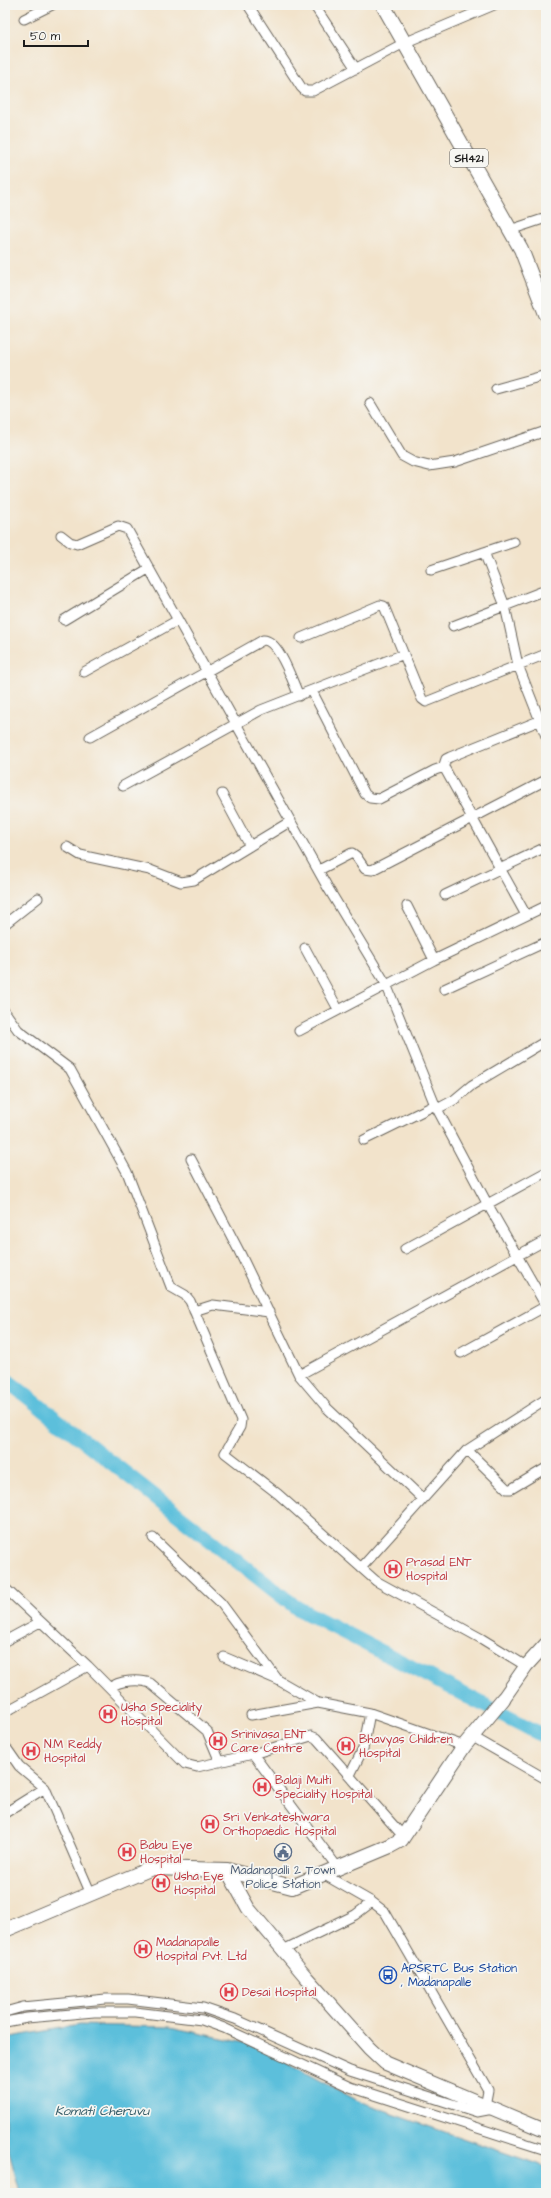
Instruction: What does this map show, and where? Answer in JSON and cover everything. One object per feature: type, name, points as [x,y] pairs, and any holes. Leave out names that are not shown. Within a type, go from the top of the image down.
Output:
[{"type":"main road","name":"SH421","points":[[383,5],[510,230],[533,278],[546,314]]},
{"type":"main road","points":[[5,1930],[152,1868],[227,1870],[292,1887],[390,1846],[401,1840],[402,1835],[471,1740],[503,1699]]},
{"type":"street","points":[[24,18],[52,5]]},
{"type":"street","points":[[248,5],[305,91],[313,91],[404,43],[494,5]]},
{"type":"street","points":[[314,5],[356,69]]},
{"type":"street","points":[[510,230],[546,218]]},
{"type":"street","points":[[496,389],[546,375]]},
{"type":"street","points":[[370,403],[402,456],[413,462],[429,466],[455,462],[546,431]]},
{"type":"street","points":[[61,535],[70,542],[77,544],[118,526],[123,526],[127,529],[148,569],[291,821],[386,984],[436,1107],[488,1205],[546,1306],[461,1353]]},
{"type":"street","points":[[431,570],[514,542]]},
{"type":"street","points":[[484,552],[505,606],[518,665],[543,719],[546,736]]},
{"type":"street","points":[[64,620],[148,569]]},
{"type":"street","points":[[453,626],[546,590]]},
{"type":"street","points":[[301,638],[382,606],[385,608],[422,699],[426,702],[546,654]]},
{"type":"street","points":[[84,672],[178,620]]},
{"type":"street","points":[[90,737],[263,640],[267,640],[278,649],[299,696]]},
{"type":"street","points":[[123,786],[236,722],[272,705],[312,691],[404,654]]},
{"type":"street","points":[[312,691],[362,788],[370,798],[379,798],[435,770],[443,768]]},
{"type":"street","points":[[526,915],[501,868],[443,768],[446,759],[450,756],[543,719]]},
{"type":"street","points":[[319,870],[352,853],[356,856],[365,869],[372,870],[546,780]]},
{"type":"street","points":[[222,794],[250,846]]},
{"type":"street","points":[[67,847],[80,855],[150,870],[181,882],[188,882],[291,821]]},
{"type":"street","points":[[445,895],[546,847]]},
{"type":"street","points":[[5,924],[38,898]]},
{"type":"street","points":[[407,906],[434,960]]},
{"type":"street","points":[[299,1032],[338,1009],[386,984],[546,906]]},
{"type":"street","points":[[444,989],[546,942]]},
{"type":"street","points":[[305,948],[338,1009]]},
{"type":"street","points":[[5,1012],[18,1030],[70,1070],[127,1172],[171,1287],[186,1295],[241,1420],[240,1427],[225,1453],[278,1494],[376,1581],[482,1639],[526,1666]]},
{"type":"street","points":[[364,1140],[454,1100],[472,1085],[546,1041]]},
{"type":"street","points":[[191,1159],[269,1312],[299,1375],[327,1408],[423,1499]]},
{"type":"street","points":[[405,1250],[546,1172]]},
{"type":"street","points":[[299,1375],[518,1257],[546,1240]]},
{"type":"street","points":[[194,1311],[202,1307],[213,1305],[269,1312]]},
{"type":"street","points":[[361,1568],[467,1450],[546,1399]]},
{"type":"street","points":[[467,1450],[507,1489],[511,1489],[546,1468]]},
{"type":"street","points":[[153,1538],[221,1603],[278,1680]]},
{"type":"street","points":[[5,1588],[88,1666],[185,1764],[196,1767],[220,1762],[253,1754],[310,1736],[320,1740],[402,1835]]},
{"type":"street","points":[[5,1640],[40,1622]]},
{"type":"street","points":[[503,1699],[526,1666],[546,1644]]},
{"type":"street","points":[[224,1657],[278,1680],[318,1703],[370,1713],[471,1740],[546,1779]]},
{"type":"street","points":[[5,1712],[88,1666]]},
{"type":"street","points":[[110,1688],[120,1683],[141,1681],[150,1683],[207,1732],[220,1762]]},
{"type":"street","points":[[251,1715],[318,1703]]},
{"type":"street","points":[[350,1775],[363,1749],[370,1713]]},
{"type":"street","points":[[5,1746],[19,1766],[45,1788],[91,1894]]},
{"type":"street","points":[[253,1754],[338,1868]]},
{"type":"street","points":[[5,1813],[45,1788]]},
{"type":"street","points":[[227,1870],[248,1908],[369,2048],[385,2063],[546,2131]]},
{"type":"street","points":[[323,1874],[372,1902],[385,1912],[488,2090],[489,2108]]},
{"type":"street","points":[[283,1950],[355,1915],[372,1902]]},
{"type":"street","points":[[5,2012],[23,2007],[106,1999],[128,1999],[203,2008],[234,2019],[350,2071],[382,2083],[477,2112],[489,2108]]},
{"type":"street","points":[[5,2022],[27,2018],[94,2012],[142,2013],[202,2020],[224,2028],[302,2066],[350,2087],[546,2150]]},
{"type":"water","name":"Komati Cheruvu","points":[[79,2025],[170,2027],[255,2045],[364,2104],[546,2167],[546,2193],[20,2193],[5,2137],[5,2038]]},
{"type":"waterway","points":[[5,1379],[297,1608],[546,1737]]},
{"type":"place","name":"Prasad ENT Hospital","points":[[393,1569]]},
{"type":"place","name":"Usha Speciality Hospital","points":[[108,1714]]},
{"type":"place","name":"Srinivasa ENT Care Centre","points":[[218,1741]]},
{"type":"place","name":"Bhavyas Children Hospital","points":[[346,1746]]},
{"type":"place","name":"N.M Reddy Hospital","points":[[31,1751]]},
{"type":"place","name":"Balaji Multi Speciality Hospital","points":[[262,1787]]},
{"type":"place","name":"Sri Venkateshwara Orthopaedic Hospital","points":[[210,1824]]},
{"type":"place","name":"Babu Eye Hospital","points":[[127,1852]]},
{"type":"place","name":"Madanapalli 2 Town Police Station","points":[[283,1852]]},
{"type":"place","name":"Usha Eye Hospital","points":[[161,1883]]},
{"type":"place","name":"Madanapalle Hospital Pvt. Ltd","points":[[143,1949]]},
{"type":"place","name":"APSRTC Bus Station , Madanapalle","points":[[388,1975]]},
{"type":"place","name":"Desai Hospital","points":[[229,1992]]}]
